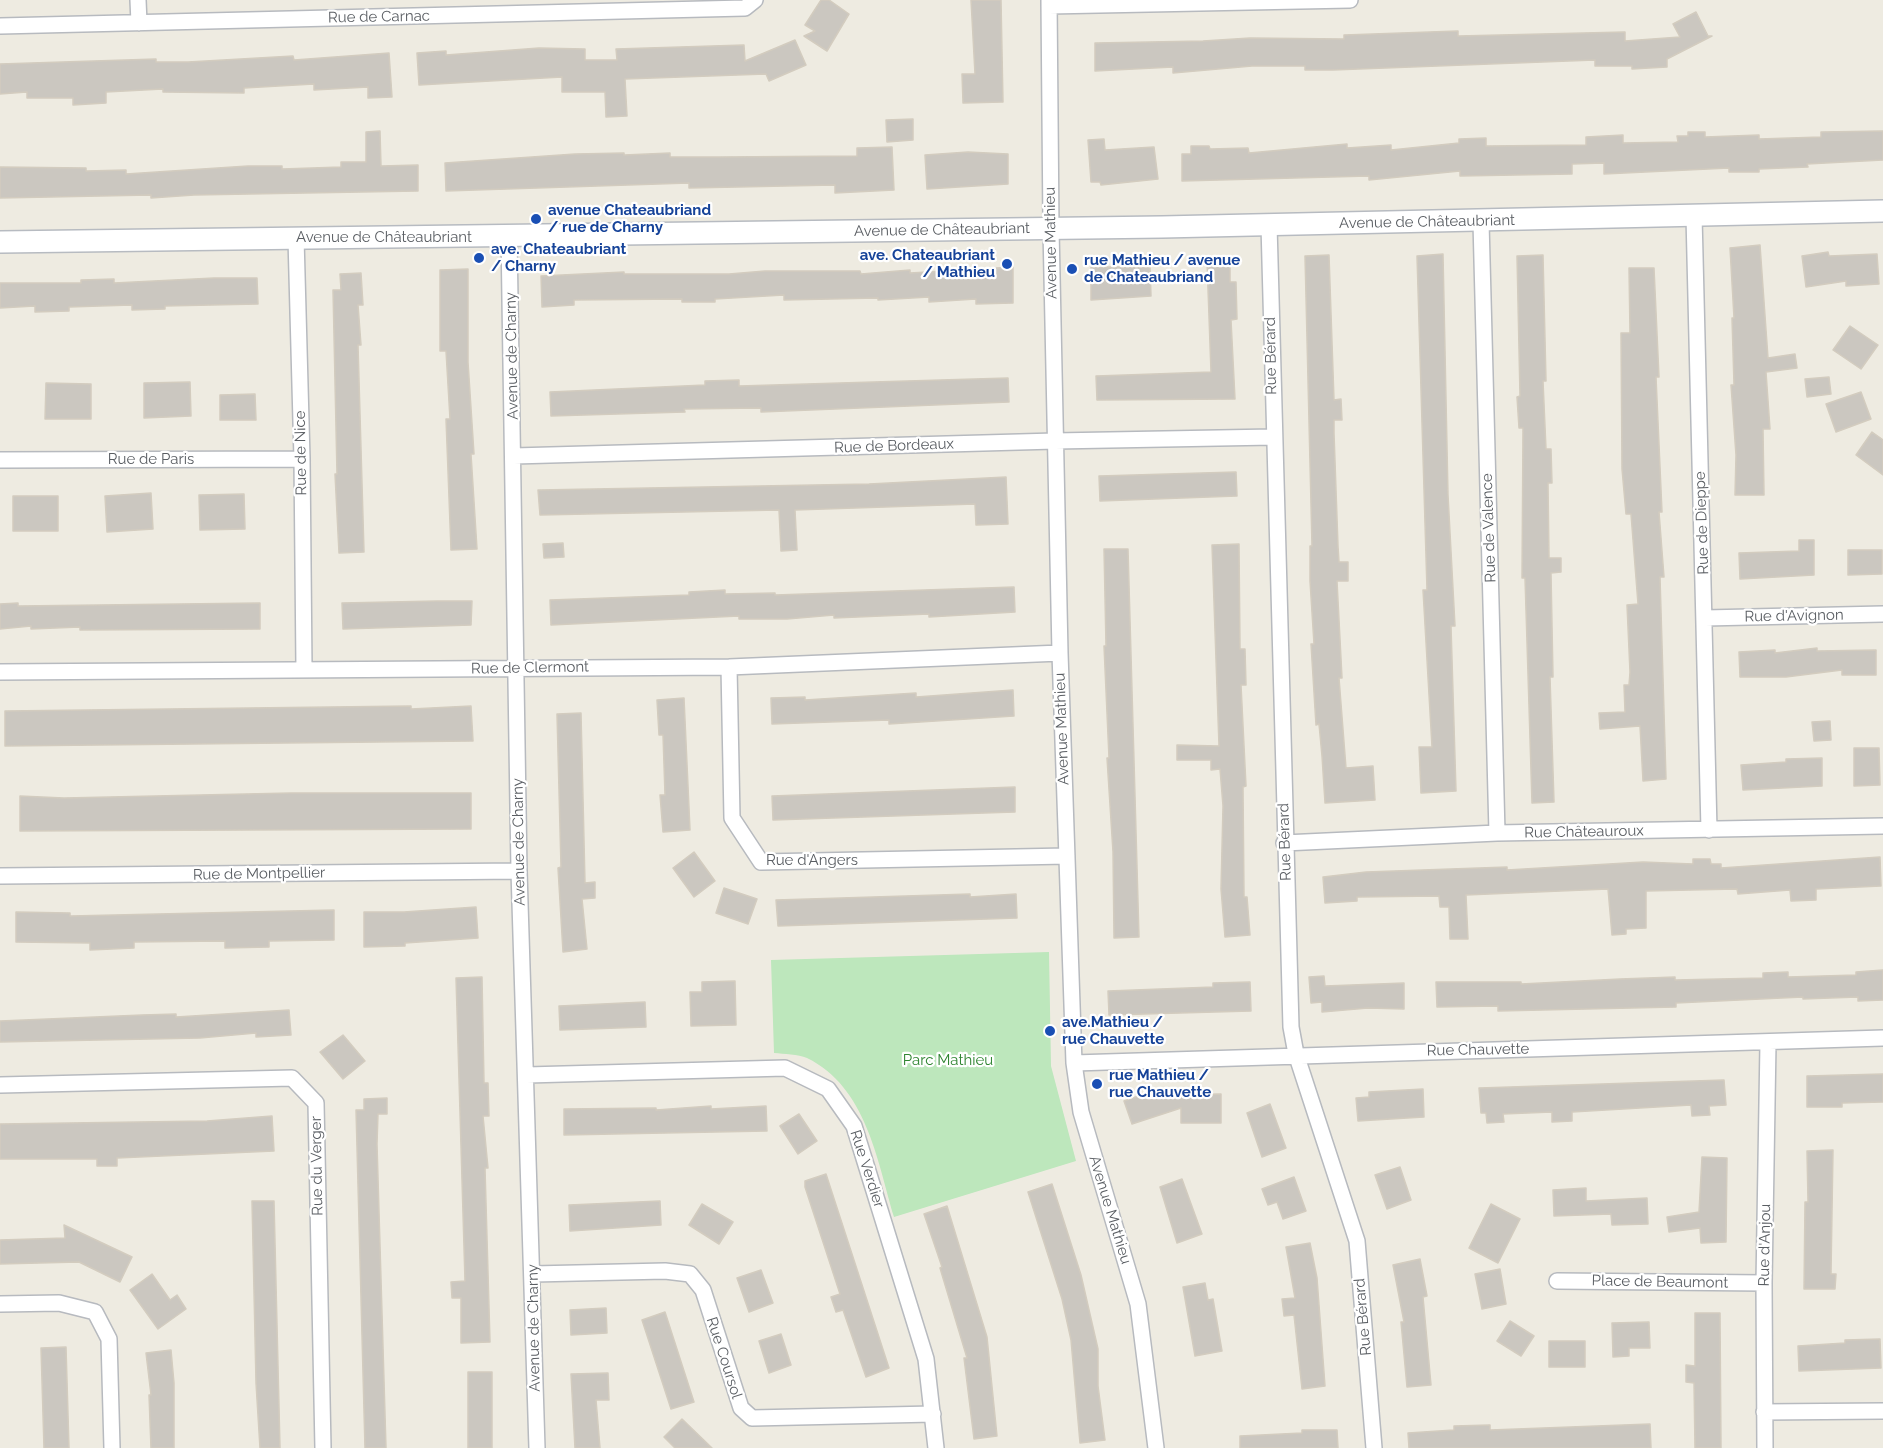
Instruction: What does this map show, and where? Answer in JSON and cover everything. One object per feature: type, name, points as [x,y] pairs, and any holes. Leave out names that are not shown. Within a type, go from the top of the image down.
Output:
[{"type":"street","points":[[138,0],[139,23]]},
{"type":"street","name":"Rue de Carnac","points":[[0,26],[745,8],[755,0]]},
{"type":"street","points":[[1049,3],[1350,0]]},
{"type":"street","name":"Avenue Mathieu","points":[[1049,3],[1055,441],[1074,1063],[1081,1112],[1138,1304],[1156,1448]]},
{"type":"street","name":"Avenue de Châteaubriant","points":[[0,243],[1481,222],[1883,211]]},
{"type":"street","name":"Rue de Dieppe","points":[[1694,216],[1709,830]]},
{"type":"street","name":"Rue de Valence","points":[[1481,222],[1497,833]]},
{"type":"street","name":"Rue Bérard","points":[[1269,225],[1284,843],[1291,1028],[1296,1054],[1357,1241],[1374,1448]]},
{"type":"street","name":"Avenue de Charny","points":[[509,236],[519,871],[537,1448]]},
{"type":"street","name":"Rue de Nice","points":[[296,238],[302,459],[304,669]]},
{"type":"street","name":"Rue de Bordeaux","points":[[514,456],[1273,437]]},
{"type":"street","name":"Rue de Paris","points":[[0,460],[302,459]]},
{"type":"street","name":"Rue d'Avignon","points":[[1705,618],[1883,614]]},
{"type":"street","name":"Rue de Clermont","points":[[0,672],[729,667],[1060,653]]},
{"type":"street","name":"Rue d'Angers","points":[[729,667],[732,818],[761,862],[1066,856]]},
{"type":"street","name":"Rue Châteauroux","points":[[1284,843],[1497,833],[1883,826]]},
{"type":"street","name":"Rue de Montpellier","points":[[0,876],[519,871]]},
{"type":"street","name":"Rue Chauvette","points":[[1074,1063],[1296,1054],[1883,1038]]},
{"type":"street","name":"Rue d'Anjou","points":[[1765,1448],[1764,1284],[1768,1042]]},
{"type":"street","name":"Rue Verdier","points":[[526,1075],[785,1068],[828,1089],[854,1126],[926,1359],[936,1448]]},
{"type":"street","name":"Rue du Verger","points":[[0,1086],[292,1078],[316,1103],[323,1448]]},
{"type":"street","name":"Rue Coursol","points":[[533,1274],[665,1271],[690,1274],[703,1290],[741,1408],[752,1418],[933,1414]]},
{"type":"street","name":"Place de Beaumont","points":[[1557,1281],[1764,1284]]},
{"type":"street","points":[[0,1304],[59,1303],[95,1312],[109,1339],[112,1448]]},
{"type":"street","points":[[1764,1412],[1883,1411]]},
{"type":"green space","name":"Parc Mathieu","points":[[1049,952],[1051,1066],[1076,1161],[894,1217],[875,1149],[856,1106],[843,1087],[827,1071],[807,1058],[774,1053],[771,960]]},
{"type":"building","points":[[821,0],[829,0],[849,14],[827,51],[804,36],[815,31],[805,25]]},
{"type":"building","points":[[971,0],[1001,0],[1003,102],[963,103],[962,74],[975,74]]},
{"type":"building","points":[[1696,12],[1708,36],[1712,36],[1667,59],[1667,67],[1632,69],[1632,66],[1595,66],[1595,60],[1333,70],[1305,70],[1305,66],[1252,66],[1173,73],[1173,67],[1095,71],[1095,43],[1250,38],[1344,39],[1344,35],[1458,31],[1458,36],[1625,32],[1625,41],[1680,37],[1673,24]]},
{"type":"building","points":[[795,40],[806,65],[769,81],[766,74],[625,79],[627,116],[606,117],[605,92],[562,92],[562,77],[419,85],[417,53],[446,51],[446,55],[539,48],[585,49],[585,60],[617,60],[616,49],[744,45],[745,61]]},
{"type":"building","points":[[389,53],[392,97],[368,98],[368,87],[314,90],[314,84],[244,88],[244,93],[163,92],[163,89],[106,92],[106,103],[73,105],[73,98],[27,98],[27,92],[0,94],[0,64],[156,59],[156,62],[188,62],[293,56],[294,60]]},
{"type":"building","points":[[913,119],[913,140],[887,142],[886,120]]},
{"type":"building","points":[[380,131],[381,166],[418,165],[418,191],[194,195],[151,198],[151,195],[0,198],[0,167],[86,168],[86,171],[126,170],[126,174],[248,166],[282,166],[282,169],[341,167],[341,162],[366,162],[366,132]]},
{"type":"building","points":[[1883,131],[1883,160],[1807,164],[1808,167],[1759,169],[1759,172],[1729,172],[1729,168],[1604,174],[1604,163],[1572,164],[1572,174],[1460,176],[1460,171],[1369,180],[1369,176],[1182,181],[1182,154],[1191,154],[1191,146],[1209,146],[1210,149],[1248,148],[1249,153],[1347,144],[1347,148],[1391,145],[1391,150],[1459,143],[1459,139],[1486,138],[1486,146],[1586,145],[1586,137],[1623,135],[1623,143],[1678,142],[1677,136],[1688,136],[1688,132],[1705,132],[1705,137],[1759,135],[1759,139],[1821,137],[1821,132]]},
{"type":"building","points":[[1104,139],[1105,150],[1154,147],[1158,179],[1101,185],[1100,182],[1091,182],[1088,140]]},
{"type":"building","points":[[892,147],[894,190],[835,193],[835,185],[689,188],[689,183],[446,191],[445,163],[624,153],[624,155],[670,153],[670,157],[857,156],[857,148]]},
{"type":"building","points":[[968,152],[1008,154],[1008,184],[927,189],[925,155]]},
{"type":"building","points":[[1760,245],[1768,358],[1795,354],[1797,368],[1766,372],[1770,429],[1763,429],[1764,495],[1735,495],[1736,455],[1731,385],[1734,385],[1732,318],[1734,318],[1730,248]]},
{"type":"building","points":[[1828,252],[1829,256],[1877,254],[1879,284],[1846,286],[1846,281],[1806,287],[1802,256]]},
{"type":"building","points":[[1443,254],[1448,495],[1455,626],[1451,626],[1456,791],[1421,793],[1419,747],[1432,747],[1423,590],[1427,590],[1417,256]]},
{"type":"building","points":[[1329,255],[1334,400],[1341,399],[1342,420],[1334,420],[1338,546],[1339,562],[1348,562],[1348,581],[1337,581],[1342,678],[1339,678],[1346,768],[1373,766],[1375,800],[1325,803],[1319,724],[1316,725],[1311,644],[1314,644],[1310,581],[1310,546],[1312,546],[1305,256]]},
{"type":"building","points":[[1543,255],[1546,381],[1543,381],[1546,449],[1551,449],[1552,483],[1548,483],[1549,558],[1561,558],[1561,572],[1551,573],[1553,677],[1550,677],[1554,802],[1532,803],[1525,578],[1522,578],[1523,428],[1519,428],[1517,397],[1520,396],[1517,256]]},
{"type":"building","points":[[1207,261],[1230,261],[1230,282],[1236,282],[1237,319],[1231,320],[1235,399],[1097,400],[1096,376],[1211,372]]},
{"type":"building","points":[[1013,267],[1013,303],[976,304],[976,299],[929,302],[929,297],[878,300],[878,298],[784,300],[784,295],[715,299],[715,302],[682,302],[682,299],[574,300],[574,305],[542,307],[541,276],[624,272],[624,274],[729,274],[765,271],[860,271],[861,274]]},
{"type":"building","points":[[1091,267],[1150,267],[1151,296],[1091,300]]},
{"type":"building","points":[[1629,268],[1654,268],[1659,377],[1656,377],[1662,512],[1659,512],[1664,577],[1660,577],[1666,779],[1643,781],[1640,726],[1600,729],[1599,713],[1625,712],[1624,685],[1629,685],[1630,672],[1627,605],[1638,604],[1631,514],[1626,514],[1622,469],[1621,333],[1630,333]]},
{"type":"building","points":[[468,269],[468,362],[477,549],[451,550],[446,419],[450,419],[446,351],[440,351],[440,270]]},
{"type":"building","points":[[361,273],[363,305],[358,305],[361,345],[358,345],[364,552],[339,553],[335,474],[337,474],[333,290],[341,290],[340,274]]},
{"type":"building","points":[[257,278],[258,304],[165,306],[165,309],[132,310],[132,305],[69,307],[69,311],[35,312],[35,306],[0,308],[0,283],[81,283],[81,280],[114,279],[114,283]]},
{"type":"building","points":[[1850,326],[1878,345],[1861,369],[1833,350]]},
{"type":"building","points":[[1829,377],[1831,394],[1807,397],[1805,379]]},
{"type":"building","points":[[1008,378],[1009,402],[761,412],[761,408],[684,409],[685,412],[551,416],[550,392],[705,385],[705,381],[739,380],[739,386]]},
{"type":"building","points":[[190,382],[191,416],[144,418],[144,383]]},
{"type":"building","points":[[46,383],[91,384],[91,419],[45,419]]},
{"type":"building","points":[[1861,392],[1871,419],[1836,432],[1826,404]]},
{"type":"building","points":[[255,394],[256,420],[220,420],[220,395]]},
{"type":"building","points":[[1872,432],[1883,440],[1883,475],[1856,455]]},
{"type":"building","points":[[1236,472],[1237,496],[1100,501],[1099,476]]},
{"type":"building","points":[[1006,477],[1008,524],[976,525],[975,504],[795,510],[797,550],[781,551],[779,510],[540,515],[538,490],[869,484]]},
{"type":"building","points":[[151,493],[153,529],[107,532],[105,496]]},
{"type":"building","points":[[244,494],[245,529],[200,530],[199,495]]},
{"type":"building","points":[[13,496],[58,496],[58,531],[13,531]]},
{"type":"building","points":[[1799,540],[1814,540],[1814,575],[1740,579],[1739,553],[1799,551]]},
{"type":"building","points":[[563,543],[564,557],[544,558],[543,544]]},
{"type":"building","points":[[1239,544],[1240,649],[1245,649],[1246,685],[1241,685],[1246,786],[1243,787],[1244,897],[1247,897],[1250,935],[1225,937],[1221,889],[1223,806],[1220,769],[1211,770],[1211,760],[1177,760],[1177,745],[1219,746],[1212,545]]},
{"type":"building","points":[[1104,549],[1128,549],[1139,937],[1114,938],[1113,852],[1107,758],[1109,758],[1104,646],[1106,646]]},
{"type":"building","points":[[1848,550],[1882,550],[1882,574],[1848,575]]},
{"type":"building","points":[[1014,587],[1015,612],[929,617],[929,614],[739,619],[739,616],[551,625],[550,600],[689,595],[689,592],[725,590],[725,594],[775,593],[775,595]]},
{"type":"building","points":[[472,601],[471,625],[343,629],[342,603]]},
{"type":"building","points":[[18,603],[18,606],[260,603],[260,629],[80,630],[80,627],[31,629],[31,626],[0,629],[0,604]]},
{"type":"building","points":[[1817,648],[1817,651],[1876,650],[1876,675],[1842,675],[1842,670],[1786,677],[1740,677],[1739,652],[1775,650],[1775,653]]},
{"type":"building","points":[[1013,690],[1014,716],[889,724],[889,720],[772,724],[771,698],[805,697],[805,700],[916,693],[916,697]]},
{"type":"building","points":[[684,698],[690,830],[663,832],[660,795],[665,795],[663,735],[659,735],[657,700]]},
{"type":"building","points":[[411,706],[411,709],[471,706],[473,741],[5,746],[5,711]]},
{"type":"building","points":[[581,713],[585,883],[595,882],[595,898],[582,899],[587,949],[563,952],[558,868],[561,867],[557,714]]},
{"type":"building","points":[[1830,721],[1831,740],[1814,741],[1812,722]]},
{"type":"building","points":[[1854,748],[1879,748],[1880,785],[1854,786]]},
{"type":"building","points":[[1822,758],[1822,786],[1743,790],[1741,765],[1786,762],[1786,759]]},
{"type":"building","points":[[1015,787],[1015,812],[773,820],[772,796]]},
{"type":"building","points":[[291,793],[471,793],[471,829],[20,831],[20,796],[64,798]]},
{"type":"building","points":[[694,852],[715,881],[694,897],[673,868]]},
{"type":"building","points":[[1880,857],[1881,886],[1816,889],[1816,900],[1791,901],[1790,890],[1738,894],[1737,889],[1646,891],[1646,928],[1626,929],[1626,934],[1612,935],[1608,889],[1466,895],[1468,939],[1450,939],[1449,907],[1440,907],[1439,896],[1357,897],[1357,901],[1325,903],[1323,877],[1366,872],[1507,867],[1507,870],[1643,862],[1693,864],[1693,859],[1710,859],[1711,864],[1721,864],[1721,868]]},
{"type":"building","points":[[724,888],[757,899],[748,924],[716,913]]},
{"type":"building","points":[[970,894],[970,897],[1016,894],[1017,918],[778,926],[776,900]]},
{"type":"building","points":[[476,907],[478,938],[405,943],[405,946],[364,947],[364,912]]},
{"type":"building","points":[[334,910],[334,940],[269,941],[269,947],[225,948],[225,941],[134,942],[134,948],[90,950],[90,943],[16,942],[16,912],[70,913],[70,916]]},
{"type":"building","points":[[1883,970],[1883,1000],[1858,1001],[1858,997],[1803,999],[1803,997],[1676,1003],[1676,1007],[1498,1011],[1498,1006],[1437,1007],[1436,982],[1521,982],[1521,984],[1675,977],[1675,980],[1763,978],[1763,973],[1788,972],[1788,977],[1856,975],[1856,972]]},
{"type":"building","points":[[1324,976],[1325,986],[1404,983],[1404,1009],[1368,1008],[1322,1012],[1322,1002],[1311,1003],[1309,977]]},
{"type":"building","points":[[482,977],[484,1083],[488,1083],[489,1116],[483,1116],[488,1168],[485,1168],[490,1342],[461,1343],[461,1298],[452,1298],[451,1282],[465,1281],[456,978]]},
{"type":"building","points":[[735,981],[736,1025],[691,1026],[690,992],[702,992],[702,982]]},
{"type":"building","points":[[1250,982],[1251,1011],[1109,1015],[1108,991],[1213,987],[1213,983]]},
{"type":"building","points":[[645,1002],[646,1027],[560,1030],[559,1006]]},
{"type":"building","points":[[289,1010],[291,1035],[256,1037],[256,1033],[200,1038],[0,1042],[0,1021],[176,1014],[176,1017]]},
{"type":"building","points":[[343,1035],[365,1061],[343,1079],[320,1052]]},
{"type":"building","points":[[1883,1074],[1883,1102],[1842,1103],[1842,1107],[1807,1107],[1807,1076]]},
{"type":"building","points":[[1724,1080],[1726,1105],[1709,1106],[1710,1115],[1692,1116],[1691,1105],[1572,1112],[1572,1121],[1552,1122],[1552,1112],[1503,1114],[1504,1122],[1487,1123],[1486,1113],[1481,1113],[1479,1088]]},
{"type":"building","points":[[1162,1088],[1165,1095],[1221,1094],[1221,1123],[1181,1123],[1181,1108],[1132,1124],[1124,1101]]},
{"type":"building","points":[[1423,1089],[1424,1117],[1358,1121],[1356,1098],[1369,1097],[1369,1092]]},
{"type":"building","points":[[387,1098],[387,1114],[378,1114],[377,1144],[386,1448],[365,1448],[356,1110],[364,1110],[364,1099]]},
{"type":"building","points":[[1270,1104],[1286,1148],[1262,1157],[1247,1113]]},
{"type":"building","points":[[711,1106],[711,1109],[766,1106],[767,1131],[564,1135],[564,1109],[656,1108],[656,1110]]},
{"type":"building","points":[[799,1114],[817,1141],[798,1154],[780,1126]]},
{"type":"building","points":[[272,1116],[274,1151],[117,1158],[117,1166],[97,1166],[97,1159],[0,1159],[0,1124],[207,1121]]},
{"type":"building","points":[[1833,1150],[1831,1274],[1836,1274],[1835,1289],[1804,1289],[1805,1202],[1808,1202],[1807,1151]]},
{"type":"building","points":[[1702,1157],[1727,1158],[1726,1242],[1701,1243],[1700,1228],[1669,1232],[1667,1217],[1699,1212]]},
{"type":"building","points":[[1400,1167],[1411,1200],[1387,1209],[1375,1175]]},
{"type":"building","points":[[826,1174],[889,1368],[866,1377],[843,1310],[836,1312],[831,1297],[840,1294],[805,1187],[805,1181]]},
{"type":"building","points":[[1294,1177],[1306,1211],[1283,1219],[1277,1202],[1268,1205],[1262,1189]]},
{"type":"building","points":[[1182,1179],[1202,1234],[1177,1243],[1160,1187]]},
{"type":"building","points":[[1052,1184],[1081,1275],[1098,1349],[1098,1386],[1105,1440],[1080,1443],[1071,1340],[1062,1299],[1028,1192]]},
{"type":"building","points":[[1586,1188],[1586,1201],[1647,1198],[1648,1224],[1612,1225],[1611,1214],[1554,1216],[1553,1190]]},
{"type":"building","points":[[252,1201],[274,1201],[280,1448],[260,1448],[256,1383]]},
{"type":"building","points":[[660,1201],[661,1225],[570,1231],[569,1205]]},
{"type":"building","points":[[702,1204],[733,1222],[719,1244],[689,1225]]},
{"type":"building","points":[[1491,1204],[1520,1219],[1498,1263],[1469,1248]]},
{"type":"building","points":[[947,1206],[987,1337],[997,1436],[974,1439],[964,1358],[967,1358],[940,1268],[942,1267],[924,1214]]},
{"type":"building","points":[[64,1225],[132,1257],[120,1282],[79,1262],[0,1264],[0,1240],[65,1238]]},
{"type":"building","points":[[1310,1243],[1317,1278],[1325,1386],[1302,1389],[1294,1315],[1284,1316],[1282,1299],[1295,1298],[1286,1247]]},
{"type":"building","points":[[1420,1259],[1427,1296],[1423,1297],[1431,1385],[1407,1387],[1401,1322],[1404,1322],[1393,1265]]},
{"type":"building","points":[[1500,1269],[1506,1304],[1482,1309],[1475,1274]]},
{"type":"building","points":[[761,1270],[773,1303],[749,1312],[737,1278]]},
{"type":"building","points":[[152,1274],[170,1300],[177,1295],[186,1309],[158,1329],[130,1290]]},
{"type":"building","points":[[1205,1283],[1208,1300],[1213,1299],[1222,1351],[1195,1356],[1183,1287]]},
{"type":"building","points":[[606,1308],[607,1333],[571,1335],[570,1310]]},
{"type":"building","points":[[665,1312],[694,1402],[671,1409],[642,1320]]},
{"type":"building","points":[[1695,1313],[1720,1313],[1721,1448],[1695,1448],[1694,1383],[1686,1382],[1686,1365],[1695,1366]]},
{"type":"building","points":[[1510,1321],[1534,1336],[1521,1356],[1497,1341]]},
{"type":"building","points":[[1649,1322],[1650,1348],[1629,1348],[1629,1356],[1613,1357],[1612,1323]]},
{"type":"building","points":[[781,1334],[791,1365],[769,1373],[759,1341]]},
{"type":"building","points":[[1880,1339],[1881,1368],[1799,1371],[1798,1346],[1845,1343],[1845,1340]]},
{"type":"building","points":[[1549,1341],[1585,1341],[1585,1367],[1549,1367]]},
{"type":"building","points":[[66,1347],[69,1448],[44,1448],[41,1348]]},
{"type":"building","points":[[171,1350],[174,1383],[174,1448],[151,1448],[149,1395],[151,1395],[146,1353]]},
{"type":"building","points":[[468,1372],[492,1372],[492,1448],[468,1448]]},
{"type":"building","points":[[608,1373],[609,1400],[596,1400],[600,1448],[575,1448],[571,1374]]},
{"type":"building","points":[[682,1419],[712,1448],[675,1448],[664,1437]]},
{"type":"building","points":[[1650,1424],[1651,1448],[1409,1448],[1408,1433],[1454,1430],[1454,1426],[1490,1425],[1490,1430]]},
{"type":"building","points":[[1302,1430],[1337,1430],[1338,1448],[1240,1448],[1240,1436],[1302,1433]]},
{"type":"place","name":"avenue Chateaubriand / rue de Charny","points":[[536,219]]},
{"type":"place","name":"ave. Chateaubriant / Charny","points":[[479,258]]},
{"type":"place","name":"ave. Chateaubriant / Mathieu","points":[[1007,264]]},
{"type":"place","name":"rue Mathieu / avenue de Chateaubriand","points":[[1072,269]]},
{"type":"place","name":"ave.Mathieu / rue Chauvette","points":[[1050,1031]]},
{"type":"place","name":"rue Mathieu / rue Chauvette","points":[[1097,1084]]}]
